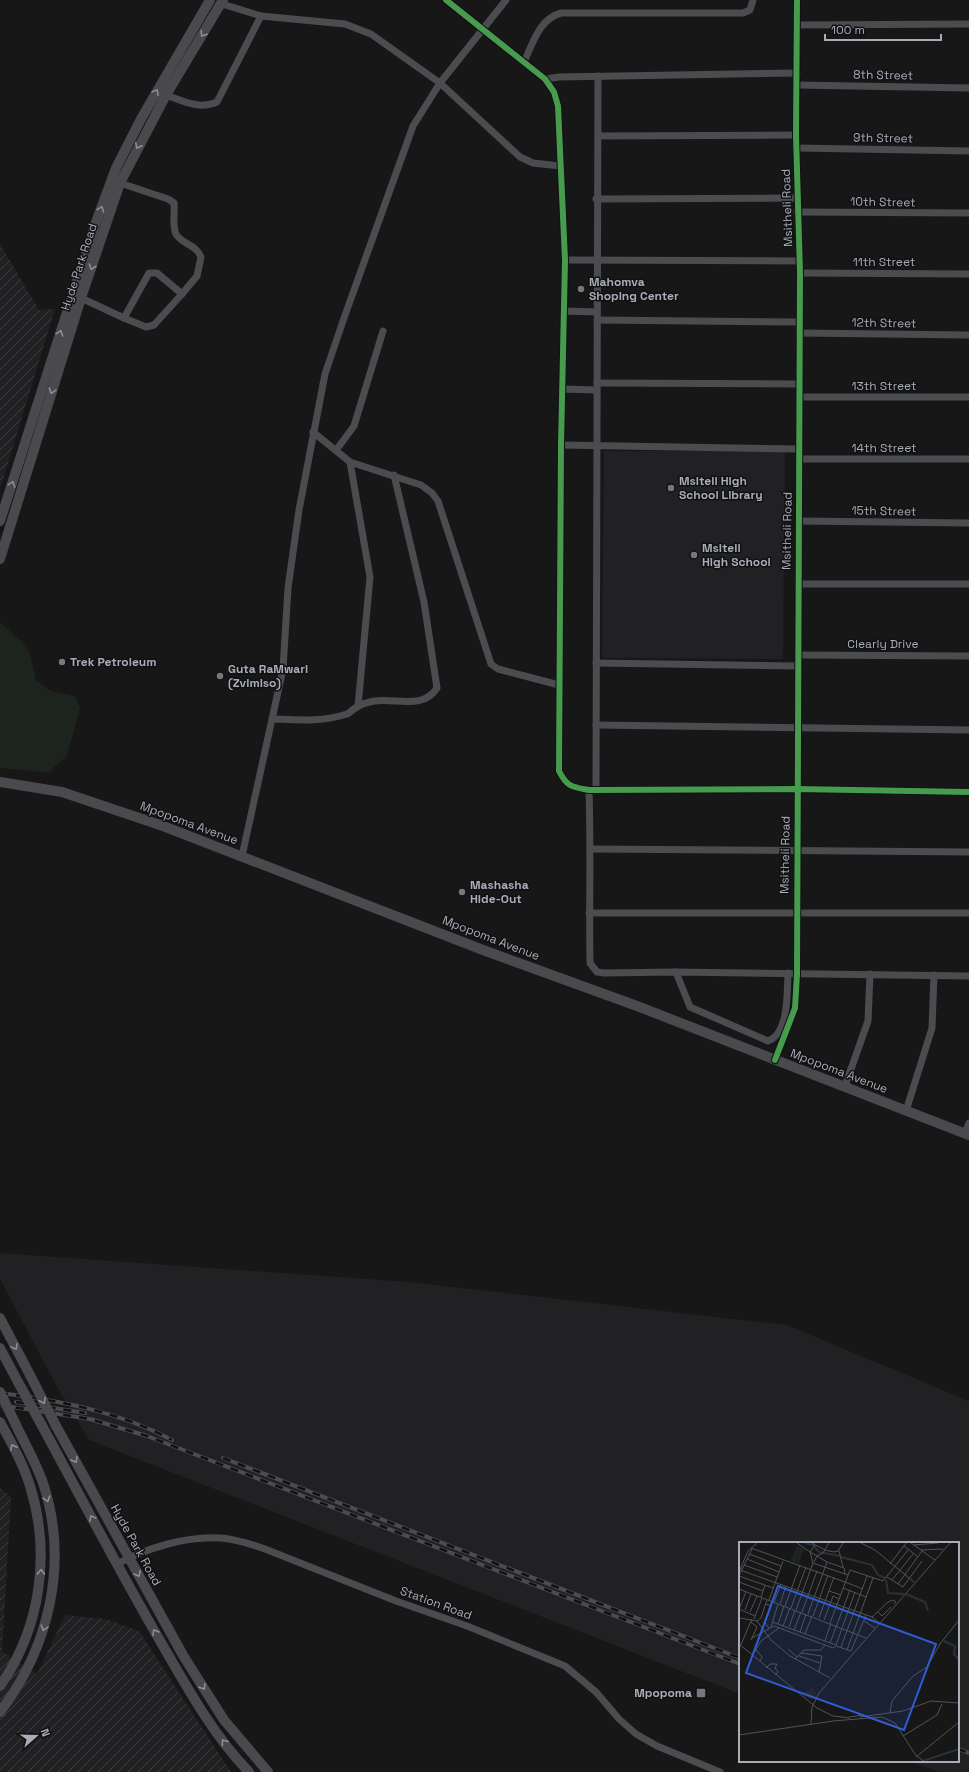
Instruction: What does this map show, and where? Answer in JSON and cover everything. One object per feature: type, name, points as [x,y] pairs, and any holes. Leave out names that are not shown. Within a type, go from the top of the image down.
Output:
[{"type":"street","name":"Hyde Park Road","points":[[0,520],[95,225],[116,168],[141,120],[210,0]]},
{"type":"street","points":[[446,0],[545,79],[554,92],[558,106],[565,260],[561,445],[559,771],[566,783],[571,787],[592,790],[797,789],[969,792]]},
{"type":"street","points":[[242,856],[283,669],[288,588],[298,518],[313,432],[330,360],[413,126],[440,83],[506,0]]},
{"type":"street","points":[[524,62],[544,22],[561,12],[743,13],[750,10],[753,0]]},
{"type":"street","name":"Msitheli Road","points":[[775,1060],[795,1008],[797,974],[796,852],[800,261],[797,212],[796,148],[797,0]]},
{"type":"street","name":"Hyde Park Road","points":[[0,559],[81,298],[120,183],[166,95],[222,2]]},
{"type":"street","points":[[222,2],[261,16],[295,21],[344,24],[380,40],[440,83],[520,157],[533,163],[560,166]]},
{"type":"street","points":[[166,95],[197,106],[217,102],[261,16]]},
{"type":"street","points":[[797,25],[969,24]]},
{"type":"street","points":[[545,79],[559,77],[598,76],[797,73]]},
{"type":"street","points":[[598,76],[596,198],[596,725],[592,790],[589,913],[590,963],[597,972],[604,973],[676,972],[969,976]]},
{"type":"street","name":"8th Street","points":[[797,85],[969,88]]},
{"type":"street","points":[[598,136],[796,135]]},
{"type":"street","name":"9th Street","points":[[796,148],[969,151]]},
{"type":"street","points":[[81,298],[146,327],[154,325],[197,276],[201,257],[196,248],[178,237],[175,232],[174,203],[168,199],[120,183]]},
{"type":"street","points":[[596,198],[797,198]]},
{"type":"street","name":"10th Street","points":[[797,212],[969,214]]},
{"type":"street","points":[[565,260],[800,261]]},
{"type":"street","points":[[124,318],[149,273],[157,272],[182,294]]},
{"type":"street","name":"11th Street","points":[[800,273],[969,274]]},
{"type":"street","points":[[564,311],[597,312]]},
{"type":"street","points":[[597,320],[799,322]]},
{"type":"street","points":[[337,449],[354,426],[383,331]]},
{"type":"street","name":"12th Street","points":[[800,333],[969,335]]},
{"type":"street","points":[[562,389],[596,386],[799,384]]},
{"type":"street","name":"13th Street","points":[[799,397],[969,398]]},
{"type":"street","points":[[313,432],[337,449],[350,462],[394,475],[421,485],[432,492],[438,501],[491,664],[498,669],[559,685]]},
{"type":"street","points":[[561,445],[799,449]]},
{"type":"street","name":"14th Street","points":[[799,459],[969,459]]},
{"type":"street","points":[[350,462],[370,577],[358,706]]},
{"type":"street","points":[[273,719],[314,721],[349,713],[358,706],[374,701],[421,701],[432,695],[437,688],[424,602],[394,475]]},
{"type":"street","name":"15th Street","points":[[798,521],[969,523]]},
{"type":"street","points":[[798,584],[969,584]]},
{"type":"street","name":"Clearly Drive","points":[[798,654],[969,656]]},
{"type":"street","points":[[596,662],[798,666]]},
{"type":"street","points":[[596,725],[969,730]]},
{"type":"street","name":"Mpopoma Avenue","points":[[2,781],[62,792],[163,826],[483,950],[637,1006],[967,1134]]},
{"type":"street","points":[[591,849],[796,852],[969,852]]},
{"type":"street","points":[[589,913],[969,914]]},
{"type":"street","points":[[676,972],[690,1007],[768,1041],[776,1036],[786,1012],[788,973]]},
{"type":"street","points":[[845,1086],[868,1021],[870,974]]},
{"type":"street","points":[[906,1111],[932,1028],[934,975]]},
{"type":"street","points":[[967,1134],[969,1123]]},
{"type":"street","name":"Hyde Park Road","points":[[0,1318],[56,1426],[184,1657],[224,1720],[268,1772]]},
{"type":"street","points":[[0,1348],[117,1564],[188,1689],[236,1759],[249,1772]]},
{"type":"street","points":[[0,1392],[44,1488],[53,1532],[54,1562],[52,1597],[45,1628],[34,1657],[22,1679],[0,1712]]},
{"type":"street","points":[[0,1422],[18,1456],[30,1484],[35,1503],[41,1541],[41,1577],[34,1610],[24,1642],[14,1666],[0,1686]]},
{"type":"street","name":"Station Road","points":[[117,1564],[128,1558],[168,1545],[194,1539],[220,1538],[244,1542],[265,1549],[467,1626],[565,1666],[596,1692],[620,1719],[636,1734],[657,1746],[720,1772]]},
{"type":"shaded area","points":[[0,244],[39,310],[55,309],[0,489]]},
{"type":"shaded area","name":"Msiteli High School","points":[[604,451],[785,451],[783,659],[602,658]]},
{"type":"shaded area","points":[[0,622],[23,643],[30,654],[36,681],[51,691],[75,696],[80,708],[67,756],[54,767],[51,773],[0,768]]},
{"type":"shaded area","points":[[0,1253],[409,1282],[787,1325],[969,1401],[969,1772],[939,1772],[913,1762],[959,1762],[959,1542],[739,1542],[739,1694],[89,1440],[56,1385],[0,1279]]},
{"type":"shaded area","points":[[0,1488],[11,1497],[2,1651],[37,1674],[65,1615],[105,1619],[139,1631],[231,1772],[0,1772]]},
{"type":"railway","points":[[0,1393],[67,1404],[110,1414],[152,1430],[172,1440]]},
{"type":"railway","points":[[16,1402],[85,1413]]},
{"type":"railway","points":[[0,1405],[90,1419],[147,1436],[739,1664]]},
{"type":"railway","points":[[223,1458],[739,1658]]},
{"type":"railway","points":[[959,1749],[969,1753]]},
{"type":"cycle path","points":[[446,0],[545,79],[554,92],[558,106],[565,260],[561,445],[559,771],[562,776],[571,785],[589,790],[797,789],[969,792]]},
{"type":"cycle path","points":[[775,1060],[795,1008],[797,974],[800,273],[796,135],[797,0]]},
{"type":"place","name":"Mahomva Shoping Center","points":[[581,289]]},
{"type":"place","name":"Msiteli High School Library","points":[[671,488]]},
{"type":"place","name":"Msiteli High School","points":[[694,555]]},
{"type":"place","name":"Trek Petroleum","points":[[62,662]]},
{"type":"place","name":"Guta RaMwari (Zvimiso)","points":[[220,676]]},
{"type":"place","name":"Mashasha Hide-Out","points":[[462,892]]},
{"type":"place","name":"Mpopoma","points":[[701,1693]]}]
